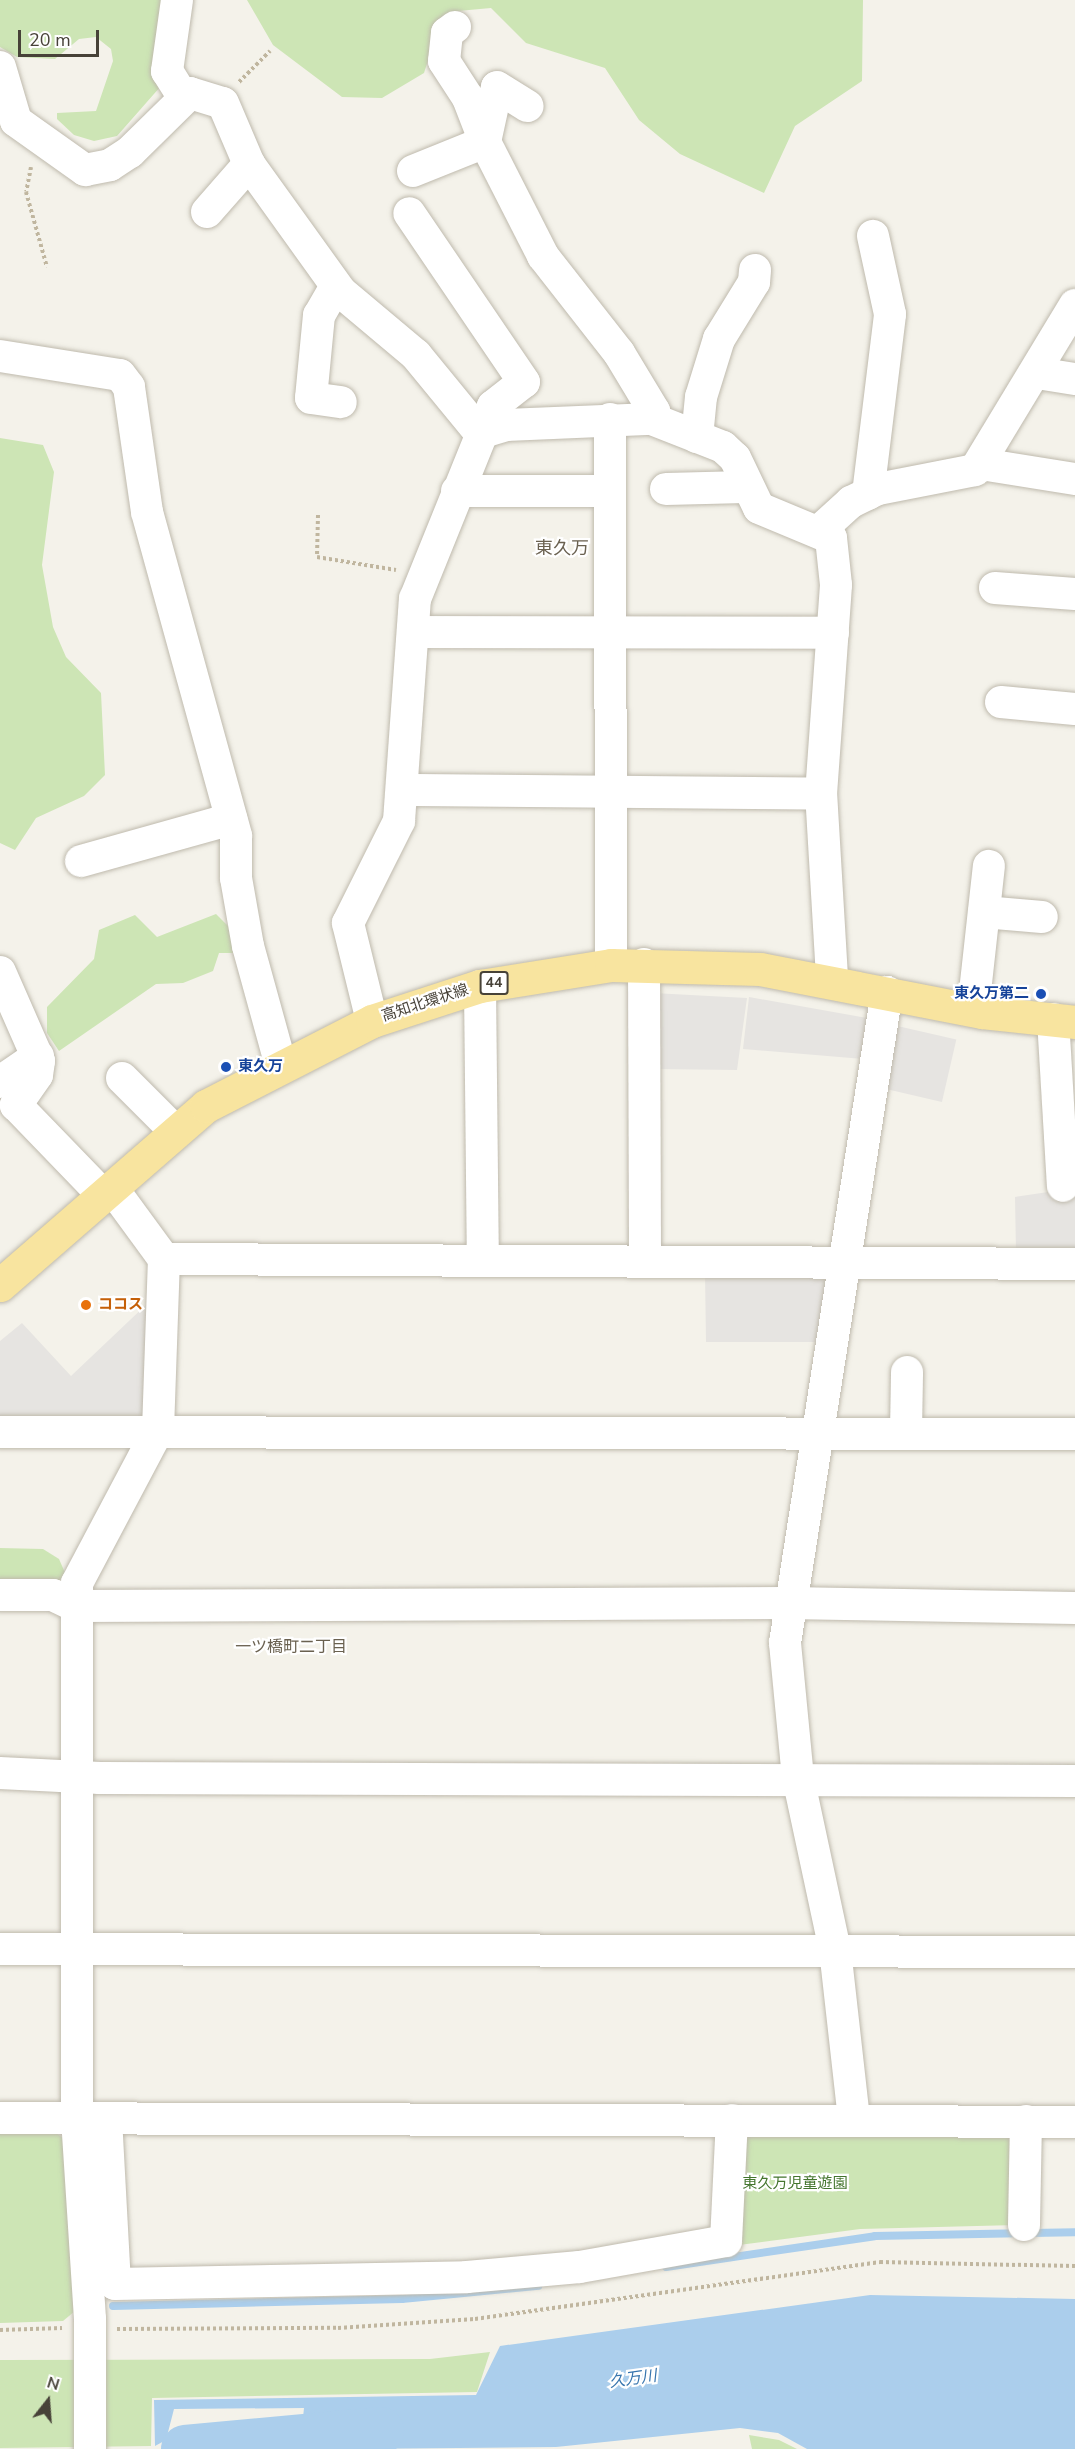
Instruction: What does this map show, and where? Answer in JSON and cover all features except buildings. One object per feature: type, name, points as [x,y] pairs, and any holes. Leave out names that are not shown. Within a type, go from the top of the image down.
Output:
[{"type":"main road","name":"高知北環状線","points":[[0,1285],[206,1106],[372,1021],[480,986],[611,965],[644,964],[760,969],[832,979],[973,1010],[1064,1020]]},
{"type":"street","points":[[177,0],[167,71],[184,98]]},
{"type":"street","points":[[455,27],[447,33],[444,61],[468,98],[485,142],[543,256],[620,354],[654,411],[652,419]]},
{"type":"street","points":[[0,67],[16,121],[85,170],[110,165],[190,93],[223,103],[249,164],[336,286],[416,355],[480,433]]},
{"type":"street","points":[[485,142],[497,87],[527,106]]},
{"type":"street","points":[[413,171],[485,142]]},
{"type":"street","points":[[207,212],[249,164]]},
{"type":"street","points":[[372,1021],[348,923],[356,899],[393,837],[403,790],[413,632],[424,573],[480,433],[494,406],[524,382],[409,213]]},
{"type":"street","points":[[868,494],[890,314],[873,236]]},
{"type":"street","points":[[697,437],[701,397],[719,339],[754,282],[755,270]]},
{"type":"street","points":[[336,286],[319,315],[311,398],[341,402]]},
{"type":"street","points":[[818,532],[868,494],[964,475],[981,464],[1075,309]]},
{"type":"street","points":[[0,356],[120,375],[129,387],[147,512],[231,819],[248,946],[281,1066]]},
{"type":"street","points":[[1037,373],[1075,379]]},
{"type":"street","points":[[480,433],[506,425],[652,419],[697,437],[735,458],[745,487],[759,508],[831,538],[833,633],[821,794],[832,979]]},
{"type":"street","points":[[610,420],[611,965]]},
{"type":"street","points":[[981,464],[1075,479]]},
{"type":"street","points":[[666,489],[745,487]]},
{"type":"street","points":[[457,491],[609,491]]},
{"type":"street","points":[[995,588],[1075,594]]},
{"type":"street","points":[[413,632],[833,633]]},
{"type":"street","points":[[1002,702],[1075,709]]},
{"type":"street","points":[[403,790],[821,794]]},
{"type":"street","points":[[81,861],[231,819]]},
{"type":"street","points":[[973,1010],[989,866]]},
{"type":"street","points":[[984,912],[1042,917]]},
{"type":"street","points":[[644,964],[645,1261]]},
{"type":"street","points":[[1,975],[38,1056],[37,1075],[15,1103],[108,1191],[164,1259],[158,1430],[77,1583],[76,1949],[91,2118],[115,2284],[467,2277],[580,2267],[726,2241],[732,2120]]},
{"type":"street","points":[[480,986],[483,1260]]},
{"type":"street","points":[[854,2119],[835,1950],[798,1778],[785,1643],[788,1603],[841,1261],[887,992]]},
{"type":"street","points":[[1063,1186],[1064,1020]]},
{"type":"street","points":[[0,1082],[38,1056]]},
{"type":"street","points":[[122,1078],[176,1132]]},
{"type":"street","points":[[164,1259],[1075,1263]]},
{"type":"street","points":[[906,1432],[907,1372]]},
{"type":"street","points":[[0,1432],[158,1430],[816,1431],[1075,1434]]},
{"type":"street","points":[[0,1596],[53,1595],[76,1606],[788,1603],[1075,1608]]},
{"type":"street","points":[[0,1773],[78,1776],[1075,1781]]},
{"type":"street","points":[[0,1949],[1075,1952]]},
{"type":"street","points":[[0,2118],[854,2119],[1075,2122]]},
{"type":"street","points":[[90,2449],[91,2118]]},
{"type":"street","points":[[1024,2225],[1026,2121]]},
{"type":"path","points":[[223,103],[270,51]]},
{"type":"path","points":[[44,143],[29,170],[26,192],[47,267]]},
{"type":"path","points":[[318,515],[317,557],[424,573]]},
{"type":"path","points":[[0,2330],[89,2332],[338,2328],[463,2320],[880,2262],[1075,2266]]},
{"type":"green space","points":[[0,0],[171,0],[161,86],[117,136],[94,141],[74,135],[57,119],[57,113],[96,111],[113,61],[111,49],[96,37],[79,39],[55,59],[17,57],[0,47]]},
{"type":"green space","points":[[247,0],[863,0],[862,81],[795,126],[764,193],[680,154],[639,120],[605,68],[526,43],[491,8],[458,11],[440,23],[424,73],[382,98],[342,97],[273,45]]},
{"type":"green space","points":[[0,438],[43,445],[54,472],[42,565],[53,627],[66,657],[101,693],[105,775],[84,796],[36,818],[15,850],[0,843]]},
{"type":"green space","points":[[216,914],[233,931],[237,953],[219,953],[213,971],[183,983],[156,984],[59,1051],[47,1033],[47,1007],[94,959],[99,930],[135,915],[157,937]]},
{"type":"green space","points":[[0,1548],[43,1549],[59,1559],[66,1575],[61,1585],[0,1587]]},
{"type":"green space","points":[[0,2131],[54,2131],[64,2139],[75,2311],[63,2321],[0,2323]]},
{"type":"green space","name":"東久万児童遊園","points":[[750,2132],[1008,2134],[1017,2144],[1016,2225],[860,2229],[739,2245],[742,2139]]},
{"type":"green space","points":[[490,2352],[477,2392],[152,2398],[151,2446],[0,2448],[0,2360],[430,2359]]},
{"type":"green space","points":[[749,2435],[779,2440],[797,2449],[752,2449]]},
{"type":"shaded area","points":[[653,993],[747,998],[737,1070],[654,1069]]},
{"type":"shaded area","points":[[749,997],[867,1018],[863,1059],[743,1049]]},
{"type":"shaded area","points":[[893,1025],[956,1040],[942,1102],[879,1087]]},
{"type":"shaded area","points":[[1075,1188],[1075,1254],[1016,1253],[1015,1197]]},
{"type":"shaded area","points":[[705,1273],[822,1274],[827,1283],[816,1342],[706,1342]]},
{"type":"shaded area","points":[[149,1302],[149,1411],[139,1419],[0,1419],[0,1341],[22,1323],[71,1376]]},
{"type":"water","points":[[870,2295],[1075,2299],[1075,2449],[807,2449],[778,2433],[740,2428],[556,2447],[354,2449],[358,2443],[324,2440],[302,2427],[304,2408],[174,2409],[166,2440],[155,2446],[154,2400],[476,2395],[500,2346]]},
{"type":"waterway","points":[[666,2267],[875,2236],[1075,2232]]},
{"type":"waterway","points":[[113,2306],[402,2299],[538,2286]]},
{"type":"waterway","name":"久万川","points":[[185,2449],[380,2431]]},
{"type":"place","name":"東久万第二","points":[[1041,994]]},
{"type":"place","name":"東久万","points":[[226,1067]]},
{"type":"place","name":"ココス","points":[[86,1305]]},
{"type":"district","name":"東久万","points":[[562,548]]},
{"type":"district","name":"一ツ橋町二丁目","points":[[291,1647]]}]
